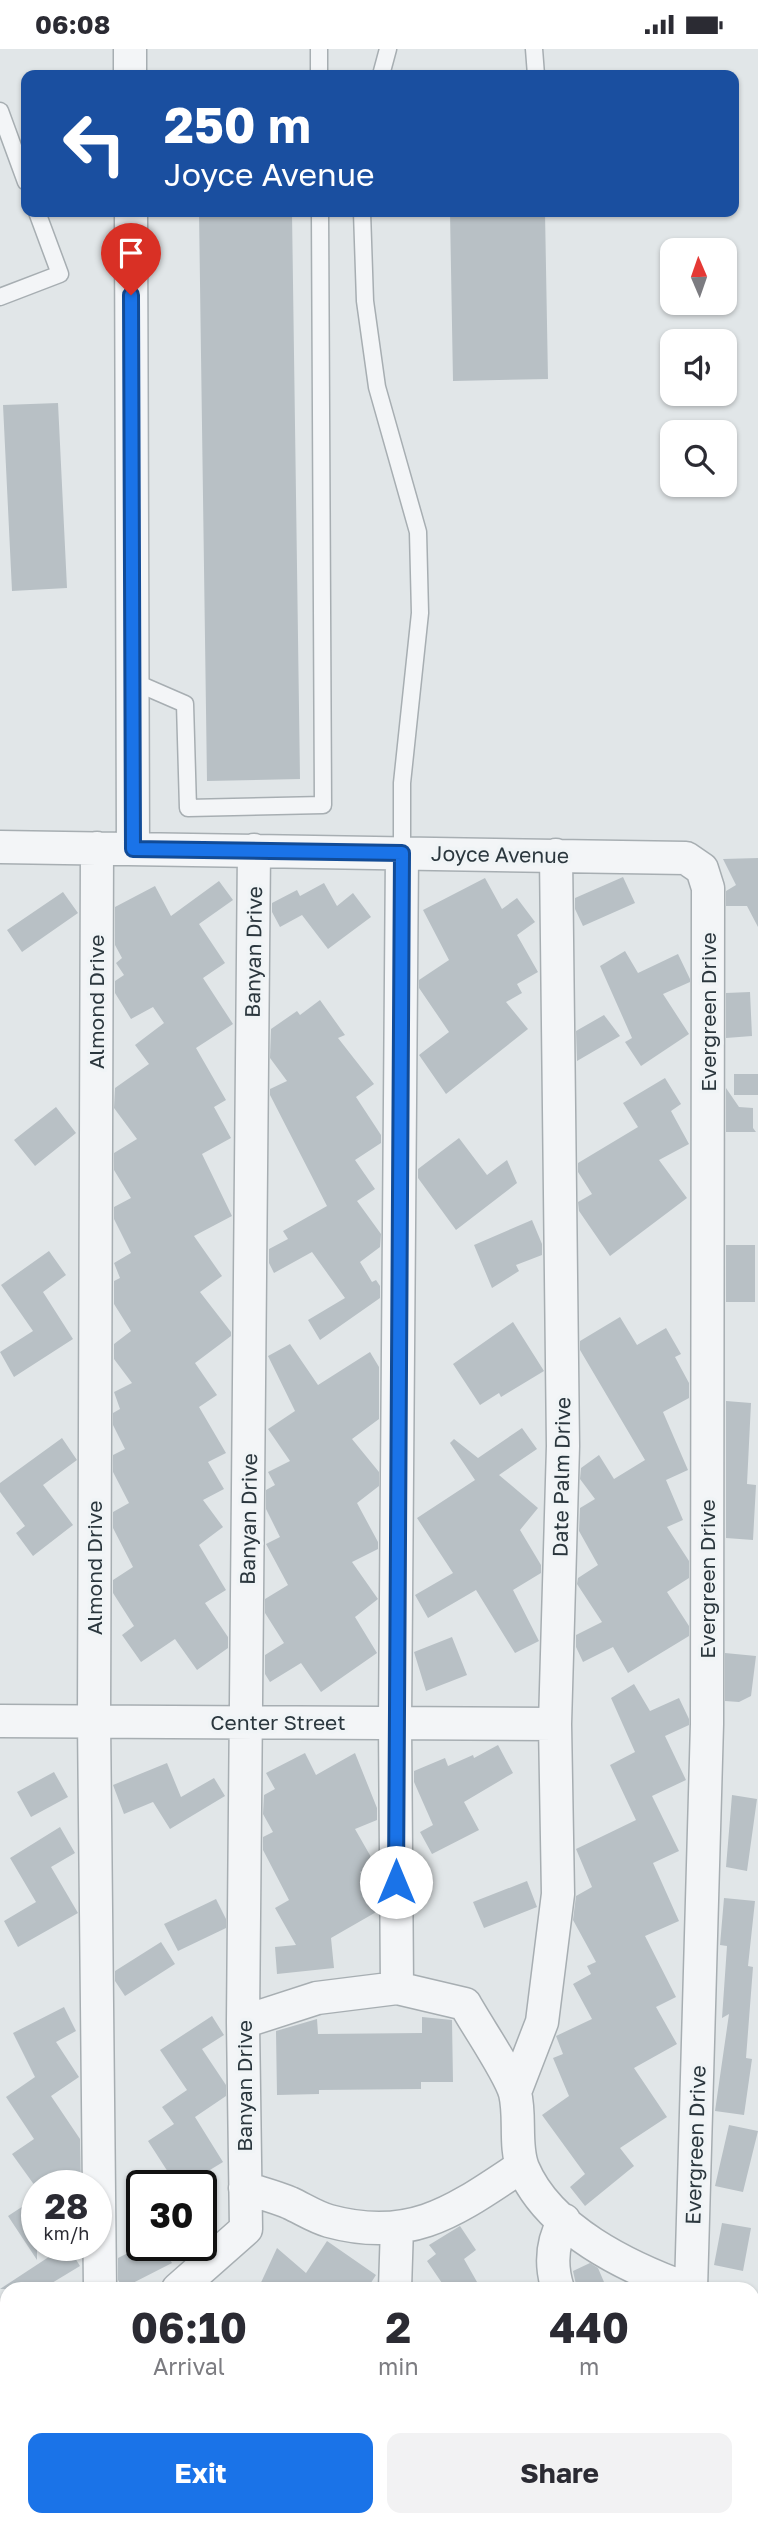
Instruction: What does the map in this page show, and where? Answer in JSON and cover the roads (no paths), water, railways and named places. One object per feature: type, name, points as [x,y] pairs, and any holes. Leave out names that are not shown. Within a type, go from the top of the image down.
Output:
[{"type":"street","points":[[130,49],[130,70]]},
{"type":"street","points":[[131,217],[133,849]]},
{"type":"street","name":"Joyce Avenue","points":[[0,847],[686,858],[702,869]]},
{"type":"street","name":"Almond Drive","points":[[97,848],[94,1721],[100,2282]]},
{"type":"street","name":"Banyan Drive","points":[[214,2278],[246,2229],[243,2022],[254,850]]},
{"type":"street","points":[[397,1988],[395,1723],[402,853]]},
{"type":"street","name":"Date Palm Drive","points":[[515,2092],[542,2022],[558,1894],[555,1724],[563,1446],[556,855]]},
{"type":"street","name":"Evergreen Drive","points":[[689,2282],[706,1724],[708,888],[702,869]]},
{"type":"street","name":"Center Street","points":[[0,1721],[555,1724]]},
{"type":"street","points":[[243,2022],[317,1998],[397,1988],[465,2004],[515,2092],[522,2166],[538,2193],[564,2220],[625,2262],[672,2282]]},
{"type":"street","points":[[245,2188],[327,2220],[368,2228],[397,2227],[439,2217],[458,2209],[522,2166]]},
{"type":"street","points":[[557,2282],[553,2264],[556,2235],[564,2220]]},
{"type":"street","points":[[395,2282],[397,2227]]},
{"type":"lane","points":[[319,49],[319,70]]},
{"type":"lane","points":[[382,70],[388,49]]},
{"type":"lane","points":[[534,49],[536,70]]},
{"type":"lane","points":[[0,111],[21,168]]},
{"type":"lane","points":[[0,297],[60,274],[39,217]]},
{"type":"lane","points":[[132,681],[185,704],[188,808],[323,805],[320,217]]},
{"type":"lane","points":[[362,217],[365,301],[377,387],[418,532],[420,613],[402,783],[402,853]]}]
